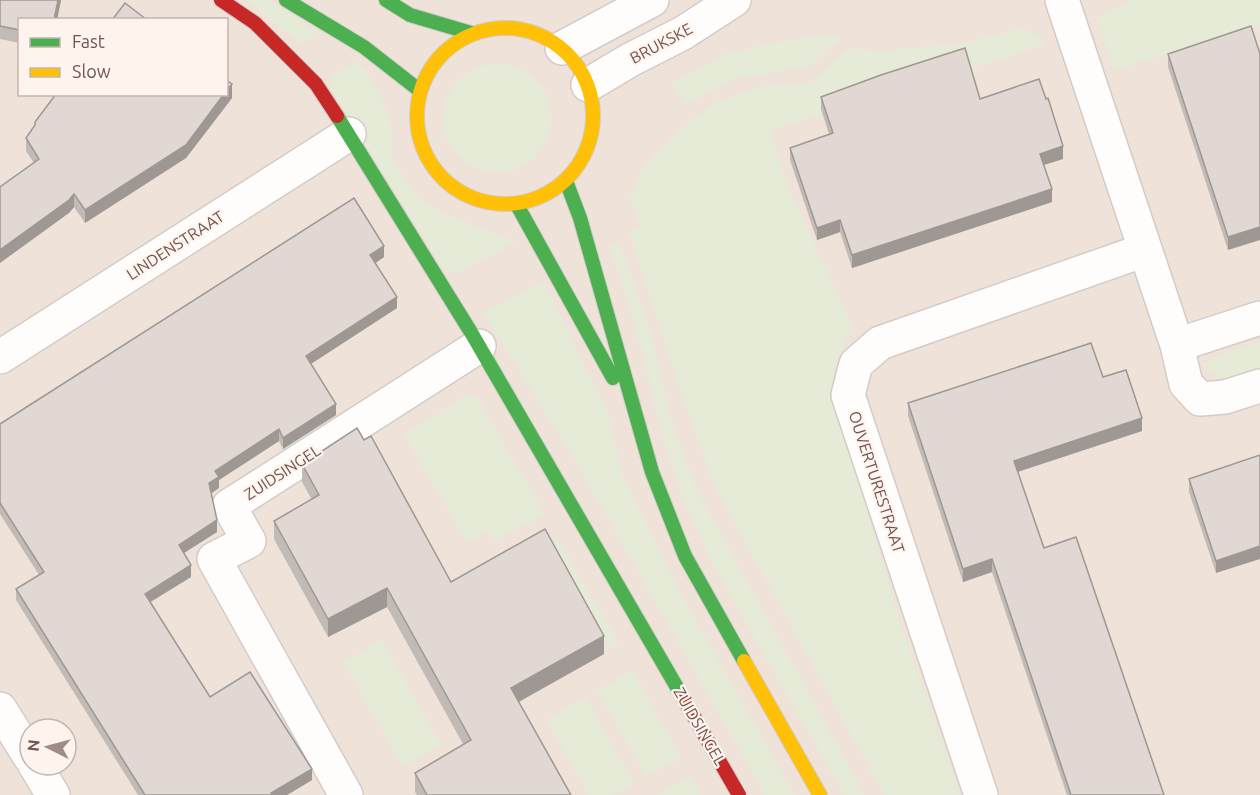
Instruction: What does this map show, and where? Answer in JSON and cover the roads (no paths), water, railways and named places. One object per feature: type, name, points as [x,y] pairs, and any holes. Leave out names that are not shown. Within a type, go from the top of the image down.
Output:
[{"type":"main road","name":"ZUIDSINGEL","points":[[221,0],[255,23],[316,84],[349,134],[479,346],[739,795]]},
{"type":"main road","points":[[286,0],[364,47],[419,90]]},
{"type":"main road","points":[[386,0],[410,15],[471,33]]},
{"type":"main road","points":[[502,27],[534,32],[562,48],[577,64],[588,84],[594,119],[586,153],[566,181],[543,197],[517,205],[481,203],[449,187],[427,159],[416,125],[419,90],[438,56],[471,33],[502,27]]},
{"type":"main road","points":[[566,181],[580,218],[652,472],[685,556],[820,795]]},
{"type":"main road","points":[[517,205],[585,331],[635,416]]},
{"type":"street","points":[[562,48],[652,0]]},
{"type":"street","name":"BRUKSKE","points":[[588,84],[683,33],[734,0]]},
{"type":"street","points":[[1062,0],[1177,345],[1186,384],[1200,399],[1225,397],[1260,386]]},
{"type":"street","name":"LINDENSTRAAT","points":[[0,357],[349,134]]},
{"type":"street","name":"OUVERTURESTRAAT","points":[[981,795],[848,395],[856,364],[880,343],[1145,250]]},
{"type":"street","points":[[1177,345],[1260,318]]},
{"type":"street","name":"ZUIDSINGEL","points":[[346,795],[214,559],[249,541],[229,506],[479,346]]},
{"type":"street","points":[[0,709],[18,738]]},
{"type":"street","points":[[42,777],[53,795]]}]
